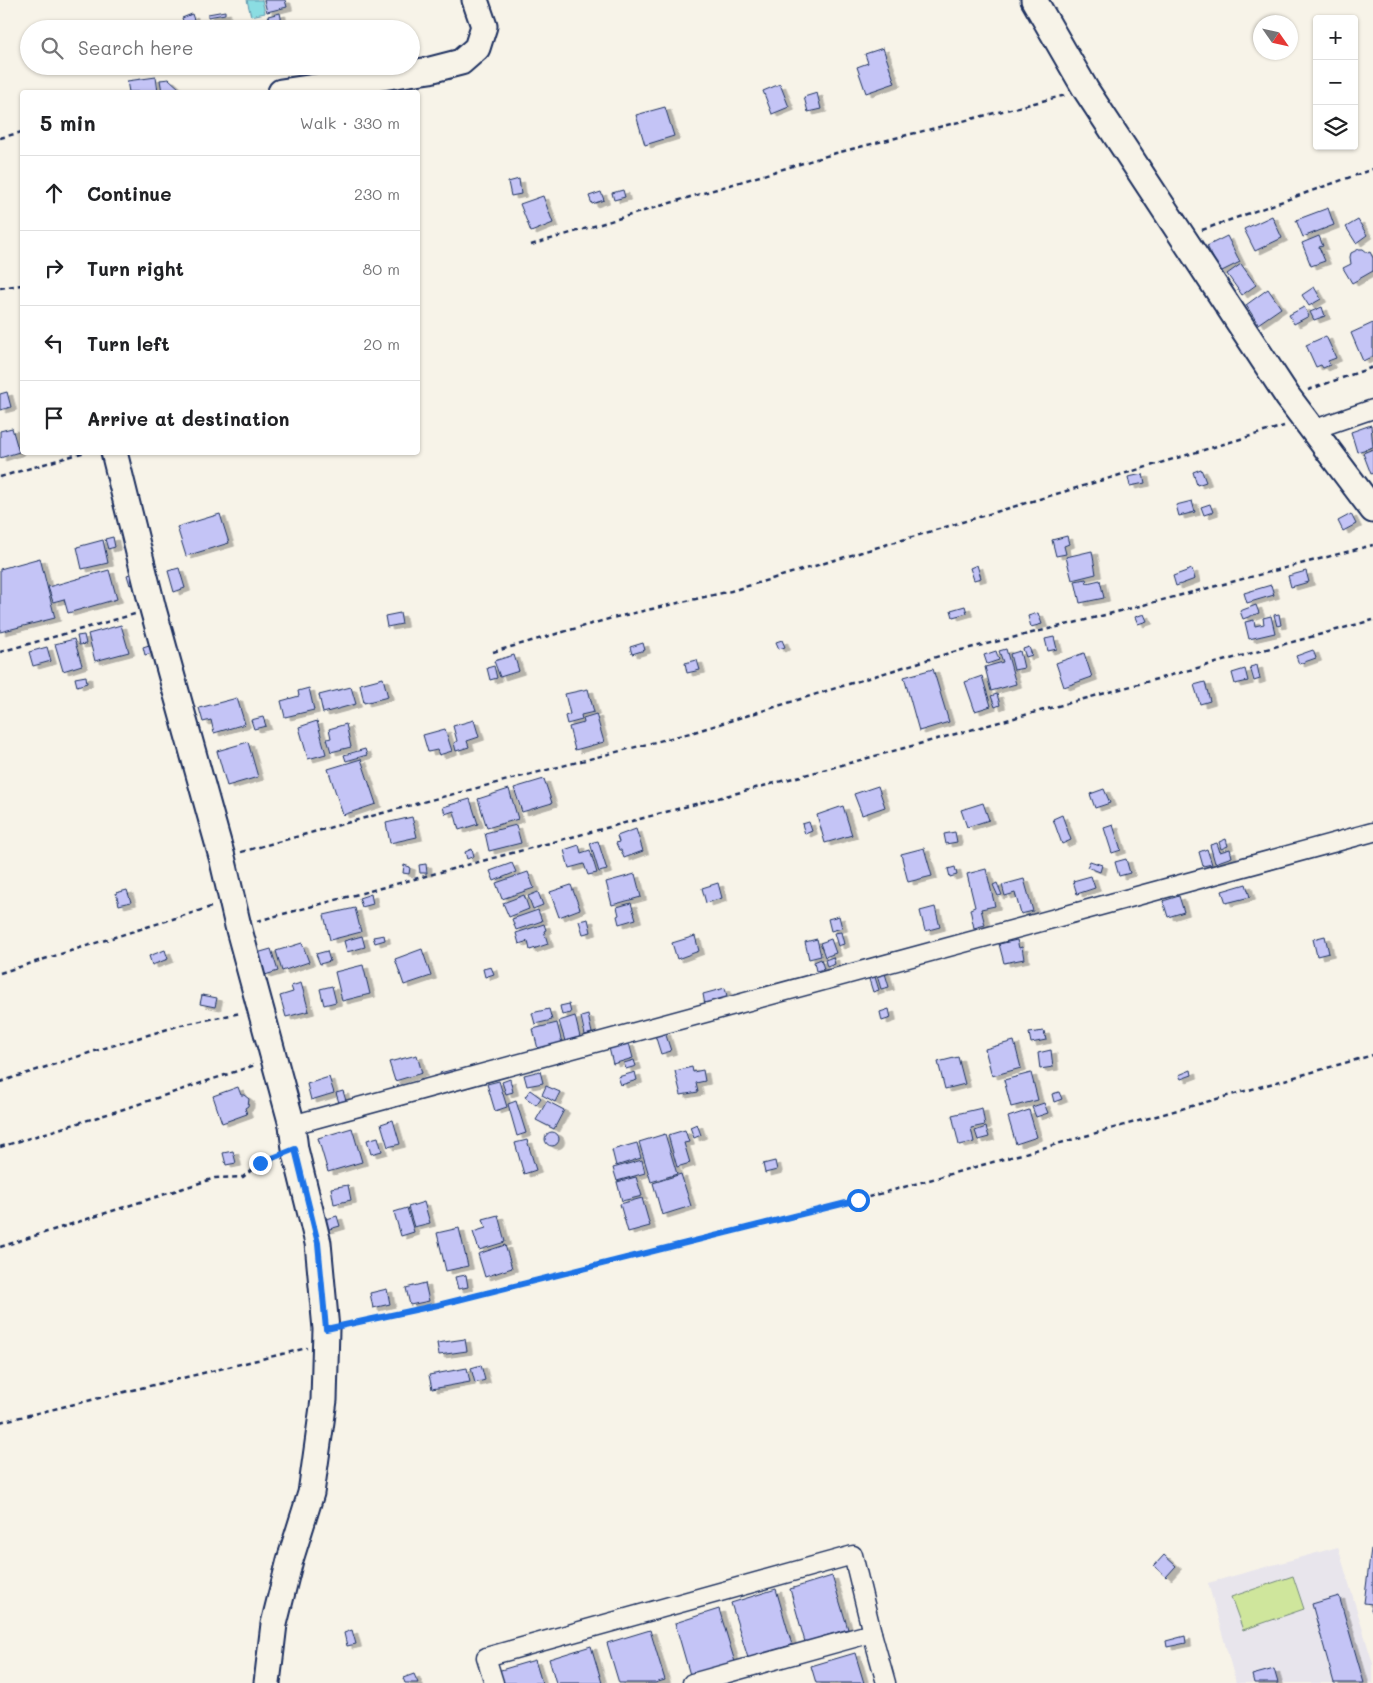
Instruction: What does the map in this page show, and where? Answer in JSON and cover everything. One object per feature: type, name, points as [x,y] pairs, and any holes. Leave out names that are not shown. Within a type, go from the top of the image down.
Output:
[{"type":"street","points":[[420,71],[461,62],[477,48],[484,26],[475,0]]},
{"type":"street","points":[[1034,0],[1086,90],[1182,238],[1288,397],[1373,510]]},
{"type":"street","points":[[295,90],[396,75]]},
{"type":"street","points":[[1312,430],[1373,409]]},
{"type":"street","points":[[115,455],[153,609],[222,857],[238,926],[294,1137],[318,1243],[325,1336],[324,1400],[311,1494],[290,1560],[274,1624],[267,1683]]},
{"type":"street","points":[[294,1137],[1373,832]]},
{"type":"street","points":[[494,1683],[486,1658],[853,1555],[886,1683]]},
{"type":"street","points":[[692,1683],[872,1633]]},
{"type":"path","points":[[531,245],[836,153],[1086,90]]},
{"type":"path","points":[[0,138],[20,133]]},
{"type":"path","points":[[1182,238],[1373,168]]},
{"type":"path","points":[[0,288],[20,285]]},
{"type":"path","points":[[1288,397],[1373,367]]},
{"type":"path","points":[[494,652],[612,618],[731,591],[1291,424],[1312,430]]},
{"type":"path","points":[[0,477],[75,455]]},
{"type":"path","points":[[222,857],[694,732],[949,653],[1082,621],[1373,545]]},
{"type":"path","points":[[0,652],[153,609]]},
{"type":"path","points":[[238,926],[842,765],[1373,620]]},
{"type":"path","points":[[0,973],[232,900]]},
{"type":"path","points":[[0,1082],[180,1025],[261,1009]]},
{"type":"path","points":[[0,1422],[438,1305],[858,1200],[1373,1055]]},
{"type":"path","points":[[0,1147],[127,1108],[273,1059]]},
{"type":"path","points":[[0,1247],[215,1178],[243,1177],[294,1137]]},
{"type":"shaded area","points":[[1338,1547],[1373,1664],[1373,1683],[1236,1683],[1208,1583]]},
{"type":"green space","points":[[1293,1576],[1304,1609],[1243,1630],[1231,1597]]},
{"type":"water","points":[[247,0],[262,0],[265,13],[251,16]]},
{"type":"building","points":[[264,0],[285,0],[287,7],[267,12]]},
{"type":"building","points":[[225,11],[225,14],[208,17],[208,14]]},
{"type":"building","points":[[280,13],[282,20],[269,20],[268,16]]},
{"type":"building","points":[[192,14],[194,20],[183,20],[182,18]]},
{"type":"building","points":[[883,48],[895,83],[866,93],[857,67],[868,63],[865,54]]},
{"type":"building","points":[[156,77],[158,90],[129,90],[127,81]]},
{"type":"building","points":[[169,79],[180,90],[162,90],[160,80]]},
{"type":"building","points":[[780,84],[789,107],[772,114],[763,91]]},
{"type":"building","points":[[817,93],[821,109],[808,112],[804,97]]},
{"type":"building","points":[[665,107],[674,136],[645,145],[636,115]]},
{"type":"building","points":[[519,179],[521,194],[511,196],[508,182]]},
{"type":"building","points":[[623,190],[625,197],[614,200],[612,193]]},
{"type":"building","points":[[601,192],[604,200],[592,204],[589,196]]},
{"type":"building","points":[[543,196],[553,223],[531,232],[520,204]]},
{"type":"building","points":[[1328,208],[1334,225],[1303,237],[1296,220]]},
{"type":"building","points":[[1272,216],[1282,238],[1255,251],[1244,229]]},
{"type":"building","points":[[1358,220],[1367,235],[1356,243],[1346,227]]},
{"type":"building","points":[[1227,236],[1240,262],[1220,272],[1207,246]]},
{"type":"building","points":[[1319,236],[1323,246],[1319,247],[1325,261],[1311,266],[1302,243]]},
{"type":"building","points":[[1359,249],[1370,252],[1373,258],[1373,271],[1352,283],[1343,268],[1351,264],[1351,253]]},
{"type":"building","points":[[1241,264],[1256,285],[1242,295],[1227,274]]},
{"type":"building","points":[[1314,287],[1321,299],[1309,306],[1302,295]]},
{"type":"building","points":[[1268,289],[1281,308],[1258,324],[1246,305]]},
{"type":"building","points":[[1304,307],[1309,316],[1294,324],[1289,315]]},
{"type":"building","points":[[1322,307],[1325,316],[1314,320],[1310,312]]},
{"type":"building","points":[[1373,323],[1373,356],[1363,361],[1351,333]]},
{"type":"building","points":[[1326,336],[1336,358],[1328,361],[1330,365],[1323,368],[1321,365],[1316,367],[1306,345]]},
{"type":"building","points":[[7,392],[11,407],[0,410],[0,394]]},
{"type":"building","points":[[1371,425],[1373,447],[1357,452],[1351,432]]},
{"type":"building","points":[[12,428],[19,452],[0,458],[0,431]]},
{"type":"building","points":[[1373,449],[1373,473],[1371,474],[1363,453]]},
{"type":"building","points":[[1201,469],[1206,482],[1197,485],[1193,472]]},
{"type":"building","points":[[1143,474],[1145,483],[1130,486],[1128,477]]},
{"type":"building","points":[[1192,501],[1195,512],[1179,516],[1176,505]]},
{"type":"building","points":[[1210,504],[1213,512],[1204,515],[1201,507]]},
{"type":"building","points":[[220,514],[229,543],[186,556],[177,527]]},
{"type":"building","points":[[1351,514],[1356,524],[1343,531],[1338,521]]},
{"type":"building","points":[[1067,536],[1069,544],[1064,546],[1066,554],[1056,556],[1052,540]]},
{"type":"building","points":[[113,537],[115,547],[108,549],[105,539]]},
{"type":"building","points":[[103,540],[108,563],[82,569],[77,547]]},
{"type":"building","points":[[1092,551],[1096,574],[1072,580],[1066,557]]},
{"type":"building","points":[[40,558],[55,618],[0,632],[0,569]]},
{"type":"building","points":[[977,565],[981,578],[974,580],[970,568]]},
{"type":"building","points":[[179,568],[185,588],[174,592],[168,571]]},
{"type":"building","points":[[1192,569],[1195,579],[1176,586],[1173,576]]},
{"type":"building","points":[[109,570],[117,599],[68,613],[64,599],[53,602],[48,587]]},
{"type":"building","points":[[1306,571],[1309,582],[1291,587],[1288,576]]},
{"type":"building","points":[[133,573],[136,583],[130,585],[127,575]]},
{"type":"building","points":[[1086,579],[1087,583],[1100,580],[1104,598],[1080,603],[1075,581]]},
{"type":"building","points":[[1271,585],[1274,595],[1247,603],[1244,593]]},
{"type":"building","points":[[1256,605],[1259,613],[1243,619],[1240,611]]},
{"type":"building","points":[[965,606],[967,613],[953,617],[951,610]]},
{"type":"building","points":[[400,613],[402,624],[387,627],[385,616]]},
{"type":"building","points":[[1038,613],[1042,624],[1031,627],[1028,616]]},
{"type":"building","points":[[1144,614],[1147,621],[1138,624],[1135,617]]},
{"type":"building","points":[[1279,614],[1281,625],[1277,626],[1274,615]]},
{"type":"building","points":[[1271,616],[1275,633],[1249,639],[1245,622],[1254,620],[1255,626],[1264,624],[1263,618]]},
{"type":"building","points":[[121,625],[129,652],[95,661],[88,634]]},
{"type":"building","points":[[84,635],[86,644],[79,645],[77,636]]},
{"type":"building","points":[[1054,637],[1057,649],[1048,651],[1045,639]]},
{"type":"building","points":[[74,639],[82,665],[63,671],[55,644]]},
{"type":"building","points":[[782,640],[785,647],[779,649],[776,642]]},
{"type":"building","points":[[643,643],[645,650],[632,654],[630,647]]},
{"type":"building","points":[[152,644],[155,652],[145,655],[143,647]]},
{"type":"building","points":[[47,647],[51,661],[33,666],[29,652]]},
{"type":"building","points":[[1029,647],[1032,655],[1026,657],[1023,649]]},
{"type":"building","points":[[1006,649],[1016,684],[991,691],[985,667],[1003,662],[999,651]]},
{"type":"building","points":[[1313,650],[1316,658],[1299,664],[1296,656]]},
{"type":"building","points":[[996,651],[999,660],[987,664],[984,655]]},
{"type":"building","points":[[1020,651],[1024,668],[1014,670],[1010,654]]},
{"type":"building","points":[[1084,653],[1092,677],[1064,687],[1056,663]]},
{"type":"building","points":[[514,655],[519,671],[500,677],[494,661]]},
{"type":"building","points":[[697,660],[700,670],[687,673],[685,663]]},
{"type":"building","points":[[1257,665],[1260,679],[1254,681],[1250,667]]},
{"type":"building","points":[[494,666],[497,678],[490,680],[487,668]]},
{"type":"building","points":[[933,669],[949,722],[919,731],[904,677]]},
{"type":"building","points":[[1245,669],[1248,681],[1235,684],[1232,673]]},
{"type":"building","points":[[86,676],[87,683],[77,686],[75,678]]},
{"type":"building","points":[[982,676],[991,706],[975,711],[965,682]]},
{"type":"building","points":[[383,678],[388,697],[364,703],[360,684]]},
{"type":"building","points":[[1205,682],[1210,701],[1200,704],[1194,685]]},
{"type":"building","points":[[351,687],[356,704],[323,713],[319,695]]},
{"type":"building","points":[[309,688],[314,710],[285,717],[281,701],[299,696],[298,691]]},
{"type":"building","points":[[588,689],[594,712],[581,715],[582,720],[567,724],[565,716],[570,714],[565,694]]},
{"type":"building","points":[[997,694],[1000,705],[995,707],[991,696]]},
{"type":"building","points":[[237,698],[245,724],[214,733],[211,720],[203,722],[199,708]]},
{"type":"building","points":[[596,714],[604,742],[575,750],[569,727],[584,723],[583,718]]},
{"type":"building","points":[[263,717],[266,726],[254,729],[251,720]]},
{"type":"building","points":[[474,720],[479,737],[467,741],[469,747],[456,751],[454,743],[457,741],[453,726]]},
{"type":"building","points":[[317,721],[326,754],[308,759],[299,727]]},
{"type":"building","points":[[346,724],[351,747],[331,752],[327,739],[331,738],[329,729]]},
{"type":"building","points":[[445,729],[452,751],[439,755],[437,750],[428,752],[423,735]]},
{"type":"building","points":[[248,742],[258,777],[227,786],[217,751]]},
{"type":"building","points":[[365,749],[367,755],[346,761],[344,755]]},
{"type":"building","points":[[361,759],[376,804],[343,815],[328,769]]},
{"type":"building","points":[[544,779],[552,803],[522,812],[514,788]]},
{"type":"building","points":[[878,786],[885,807],[862,815],[854,794]]},
{"type":"building","points":[[509,789],[518,819],[487,828],[478,799]]},
{"type":"building","points":[[1104,789],[1110,803],[1095,808],[1090,794]]},
{"type":"building","points":[[470,799],[478,824],[459,830],[454,811],[445,814],[443,807]]},
{"type":"building","points":[[983,803],[989,820],[967,827],[961,810]]},
{"type":"building","points":[[843,806],[852,835],[825,843],[817,815]]},
{"type":"building","points":[[1062,815],[1071,840],[1062,844],[1053,819]]},
{"type":"building","points":[[412,817],[417,837],[390,843],[386,823]]},
{"type":"building","points":[[809,822],[812,831],[805,834],[802,824]]},
{"type":"building","points":[[516,825],[521,843],[489,851],[485,833]]},
{"type":"building","points":[[1113,825],[1121,850],[1112,853],[1104,828]]},
{"type":"building","points":[[636,829],[643,851],[624,858],[616,843],[619,842],[617,836]]},
{"type":"building","points":[[955,832],[957,842],[946,844],[944,834]]},
{"type":"building","points":[[1226,839],[1228,846],[1221,849],[1219,842]]},
{"type":"building","points":[[598,841],[607,870],[599,872],[590,843]]},
{"type":"building","points":[[1217,843],[1220,852],[1230,849],[1232,857],[1215,863],[1210,845]]},
{"type":"building","points":[[579,845],[581,853],[590,850],[597,873],[588,875],[584,864],[569,868],[564,850]]},
{"type":"building","points":[[924,848],[932,876],[908,882],[901,854]]},
{"type":"building","points":[[472,849],[474,856],[467,859],[465,852]]},
{"type":"building","points":[[1207,849],[1212,864],[1203,866],[1199,852]]},
{"type":"building","points":[[1126,859],[1130,873],[1119,876],[1115,862]]},
{"type":"building","points":[[1090,861],[1102,865],[1100,872],[1087,867]]},
{"type":"building","points":[[512,863],[516,872],[494,881],[490,871]]},
{"type":"building","points":[[426,864],[427,873],[420,873],[419,865]]},
{"type":"building","points":[[404,865],[410,867],[409,874],[403,873]]},
{"type":"building","points":[[955,867],[957,875],[950,877],[948,869]]},
{"type":"building","points":[[986,869],[995,906],[981,909],[985,925],[974,928],[970,909],[975,907],[967,874]]},
{"type":"building","points":[[528,872],[534,888],[502,899],[496,883]]},
{"type":"building","points":[[635,874],[641,897],[612,905],[606,882]]},
{"type":"building","points":[[1091,876],[1095,888],[1077,894],[1073,881]]},
{"type":"building","points":[[1024,879],[1033,911],[1021,914],[1015,893],[1005,896],[1002,885]]},
{"type":"building","points":[[718,883],[722,898],[706,903],[702,888]]},
{"type":"building","points":[[997,883],[1002,895],[998,896],[993,885]]},
{"type":"building","points":[[1246,884],[1250,897],[1226,903],[1222,891]]},
{"type":"building","points":[[571,885],[580,909],[559,917],[550,892]]},
{"type":"building","points":[[127,890],[131,902],[119,905],[116,893]]},
{"type":"building","points":[[538,892],[543,905],[533,909],[528,896]]},
{"type":"building","points":[[371,894],[373,904],[362,907],[359,898]]},
{"type":"building","points":[[524,895],[529,909],[509,917],[503,903]]},
{"type":"building","points":[[1179,896],[1184,912],[1168,917],[1163,901]]},
{"type":"building","points":[[631,903],[636,919],[619,924],[617,907]]},
{"type":"building","points":[[935,907],[940,927],[925,931],[920,911]]},
{"type":"building","points":[[355,908],[361,932],[330,940],[324,915]]},
{"type":"building","points":[[538,910],[542,921],[516,930],[512,919]]},
{"type":"building","points":[[839,916],[842,928],[831,931],[828,919]]},
{"type":"building","points":[[588,919],[591,932],[583,934],[579,921]]},
{"type":"building","points":[[544,924],[548,944],[530,950],[528,941],[519,944],[516,933]]},
{"type":"building","points":[[841,932],[844,944],[838,946],[834,933]]},
{"type":"building","points":[[384,935],[385,940],[375,943],[373,937]]},
{"type":"building","points":[[362,936],[365,947],[347,952],[344,941]]},
{"type":"building","points":[[695,936],[699,951],[677,959],[672,943]]},
{"type":"building","points":[[1325,936],[1329,953],[1317,956],[1313,939]]},
{"type":"building","points":[[817,939],[821,956],[809,959],[805,942]]},
{"type":"building","points":[[831,939],[836,953],[825,957],[820,943]]},
{"type":"building","points":[[1017,940],[1019,948],[1022,947],[1024,959],[1004,963],[999,944]]},
{"type":"building","points":[[302,943],[309,962],[282,971],[276,951]]},
{"type":"building","points":[[271,949],[278,971],[265,975],[257,953]]},
{"type":"building","points":[[422,949],[431,976],[404,985],[395,959]]},
{"type":"building","points":[[165,950],[168,959],[152,965],[149,956]]},
{"type":"building","points":[[327,951],[330,961],[320,964],[316,954]]},
{"type":"building","points":[[833,957],[835,964],[827,967],[825,960]]},
{"type":"building","points":[[821,959],[824,969],[816,971],[814,962]]},
{"type":"building","points":[[363,965],[370,994],[342,1001],[335,972]]},
{"type":"building","points":[[491,967],[494,974],[485,977],[483,969]]},
{"type":"building","points":[[884,970],[889,987],[881,989],[876,972]]},
{"type":"building","points":[[874,974],[879,990],[873,992],[868,976]]},
{"type":"building","points":[[301,983],[309,1011],[286,1017],[280,996],[293,992],[291,986]]},
{"type":"building","points":[[332,986],[336,1002],[324,1005],[320,989]]},
{"type":"building","points":[[725,988],[728,1000],[705,1005],[703,994]]},
{"type":"building","points":[[202,995],[217,998],[215,1007],[200,1004]]},
{"type":"building","points":[[569,1004],[571,1013],[562,1015],[560,1006]]},
{"type":"building","points":[[549,1009],[552,1020],[535,1024],[532,1013]]},
{"type":"building","points":[[889,1009],[891,1018],[882,1021],[880,1012]]},
{"type":"building","points":[[588,1015],[592,1033],[585,1035],[581,1017]]},
{"type":"building","points":[[575,1016],[580,1037],[565,1041],[559,1021]]},
{"type":"building","points":[[557,1023],[562,1043],[538,1049],[533,1029]]},
{"type":"building","points":[[1044,1031],[1046,1040],[1031,1043],[1029,1033]]},
{"type":"building","points":[[665,1032],[671,1051],[661,1054],[655,1035]]},
{"type":"building","points":[[1014,1041],[1021,1068],[992,1076],[985,1049]]},
{"type":"building","points":[[629,1043],[633,1058],[613,1064],[609,1048]]},
{"type":"building","points":[[1051,1050],[1053,1067],[1040,1069],[1038,1053]]},
{"type":"building","points":[[417,1055],[422,1073],[395,1081],[389,1062]]},
{"type":"building","points":[[958,1057],[965,1084],[945,1089],[938,1062]]},
{"type":"building","points":[[634,1060],[636,1066],[626,1069],[624,1063]]},
{"type":"building","points":[[692,1067],[693,1072],[703,1070],[705,1081],[696,1083],[698,1092],[681,1095],[675,1071]]},
{"type":"building","points":[[455,1069],[456,1075],[442,1079],[440,1073]]},
{"type":"building","points":[[1191,1070],[1192,1075],[1181,1079],[1179,1075]]},
{"type":"building","points":[[540,1071],[543,1083],[527,1086],[524,1075]]},
{"type":"building","points":[[635,1072],[637,1080],[621,1085],[618,1077]]},
{"type":"building","points":[[1031,1073],[1038,1100],[1011,1107],[1004,1080]]},
{"type":"building","points":[[329,1077],[334,1093],[311,1100],[307,1084]]},
{"type":"building","points":[[510,1079],[513,1092],[506,1094],[502,1082]]},
{"type":"building","points":[[499,1081],[507,1107],[495,1111],[487,1084]]},
{"type":"building","points":[[546,1086],[560,1092],[555,1102],[542,1095]]},
{"type":"building","points":[[238,1087],[241,1095],[249,1099],[248,1106],[245,1108],[247,1114],[222,1123],[213,1096]]},
{"type":"building","points":[[530,1090],[541,1098],[536,1105],[525,1097]]},
{"type":"building","points":[[343,1091],[347,1104],[340,1106],[336,1093]]},
{"type":"building","points":[[1059,1092],[1062,1099],[1054,1102],[1052,1094]]},
{"type":"building","points":[[516,1101],[526,1133],[517,1136],[508,1104]]},
{"type":"building","points":[[547,1101],[564,1110],[554,1129],[536,1120]]},
{"type":"building","points":[[1044,1103],[1048,1113],[1036,1117],[1032,1107]]},
{"type":"building","points":[[982,1108],[985,1125],[971,1128],[974,1142],[959,1145],[952,1115]]},
{"type":"building","points":[[1029,1110],[1037,1137],[1016,1144],[1008,1117]]},
{"type":"building","points":[[393,1120],[400,1144],[388,1147],[381,1124]]},
{"type":"building","points":[[697,1124],[701,1135],[694,1138],[690,1127]]},
{"type":"building","points":[[986,1127],[989,1137],[978,1140],[975,1131]]},
{"type":"building","points":[[352,1128],[362,1162],[328,1172],[318,1138]]},
{"type":"building","points":[[685,1130],[689,1142],[684,1143],[690,1163],[677,1167],[668,1135]]},
{"type":"building","points":[[552,1132],[557,1134],[559,1139],[557,1144],[552,1146],[547,1144],[545,1139],[547,1134]]},
{"type":"building","points":[[665,1134],[677,1174],[651,1182],[639,1142]]},
{"type":"building","points":[[378,1137],[382,1151],[371,1154],[367,1140]]},
{"type":"building","points":[[527,1140],[536,1170],[524,1174],[515,1143]]},
{"type":"building","points":[[637,1143],[641,1158],[616,1166],[612,1150]]},
{"type":"building","points":[[233,1151],[236,1163],[226,1165],[223,1153]]},
{"type":"building","points":[[642,1160],[645,1173],[617,1181],[613,1168]]},
{"type":"building","points":[[775,1161],[777,1170],[765,1173],[763,1164]]},
{"type":"building","points":[[681,1174],[691,1206],[662,1215],[653,1183]]},
{"type":"building","points":[[636,1177],[642,1196],[622,1201],[617,1182]]},
{"type":"building","points":[[348,1185],[351,1200],[334,1204],[331,1188]]},
{"type":"building","points":[[642,1198],[650,1226],[628,1232],[620,1204]]},
{"type":"building","points":[[424,1202],[430,1223],[414,1227],[408,1207]]},
{"type":"building","points":[[407,1208],[414,1232],[401,1236],[394,1212]]},
{"type":"building","points":[[498,1215],[505,1242],[479,1250],[473,1232],[486,1228],[483,1219]]},
{"type":"building","points":[[337,1216],[340,1226],[326,1230],[323,1220]]},
{"type":"building","points":[[459,1228],[468,1266],[446,1271],[437,1233]]},
{"type":"building","points":[[505,1245],[512,1268],[485,1277],[478,1254]]},
{"type":"building","points":[[466,1275],[468,1287],[458,1289],[455,1277]]},
{"type":"building","points":[[425,1283],[429,1301],[410,1305],[406,1288]]},
{"type":"building","points":[[387,1289],[390,1304],[373,1308],[370,1293]]},
{"type":"building","points":[[465,1339],[467,1351],[439,1355],[437,1343]]},
{"type":"building","points":[[481,1365],[485,1380],[475,1383],[471,1368]]},
{"type":"building","points":[[467,1368],[470,1382],[432,1389],[429,1375]]},
{"type":"building","points":[[1371,1549],[1373,1549],[1373,1611],[1371,1611],[1372,1604],[1364,1603]]},
{"type":"building","points":[[1164,1555],[1176,1566],[1166,1577],[1154,1566]]},
{"type":"building","points":[[832,1576],[848,1629],[805,1642],[790,1589]]},
{"type":"building","points":[[776,1589],[792,1645],[748,1658],[731,1603]]},
{"type":"building","points":[[1339,1596],[1364,1683],[1334,1683],[1312,1604]]},
{"type":"building","points":[[719,1609],[735,1662],[690,1675],[675,1623]]},
{"type":"building","points":[[352,1630],[356,1644],[347,1646],[344,1633]]},
{"type":"building","points":[[650,1630],[665,1680],[655,1683],[619,1683],[607,1643]]},
{"type":"building","points":[[1185,1636],[1186,1643],[1167,1647],[1166,1641]]},
{"type":"building","points":[[591,1646],[602,1683],[556,1683],[549,1659]]},
{"type":"building","points":[[855,1653],[864,1683],[816,1683],[811,1666]]},
{"type":"building","points":[[535,1660],[542,1683],[497,1683],[494,1672]]},
{"type":"building","points":[[1274,1669],[1278,1683],[1254,1683],[1252,1675]]},
{"type":"building","points":[[414,1674],[418,1683],[405,1683],[403,1678]]},
{"type":"route","points":[[260,1163],[295,1149],[318,1243],[326,1329],[438,1305],[858,1200]]}]
